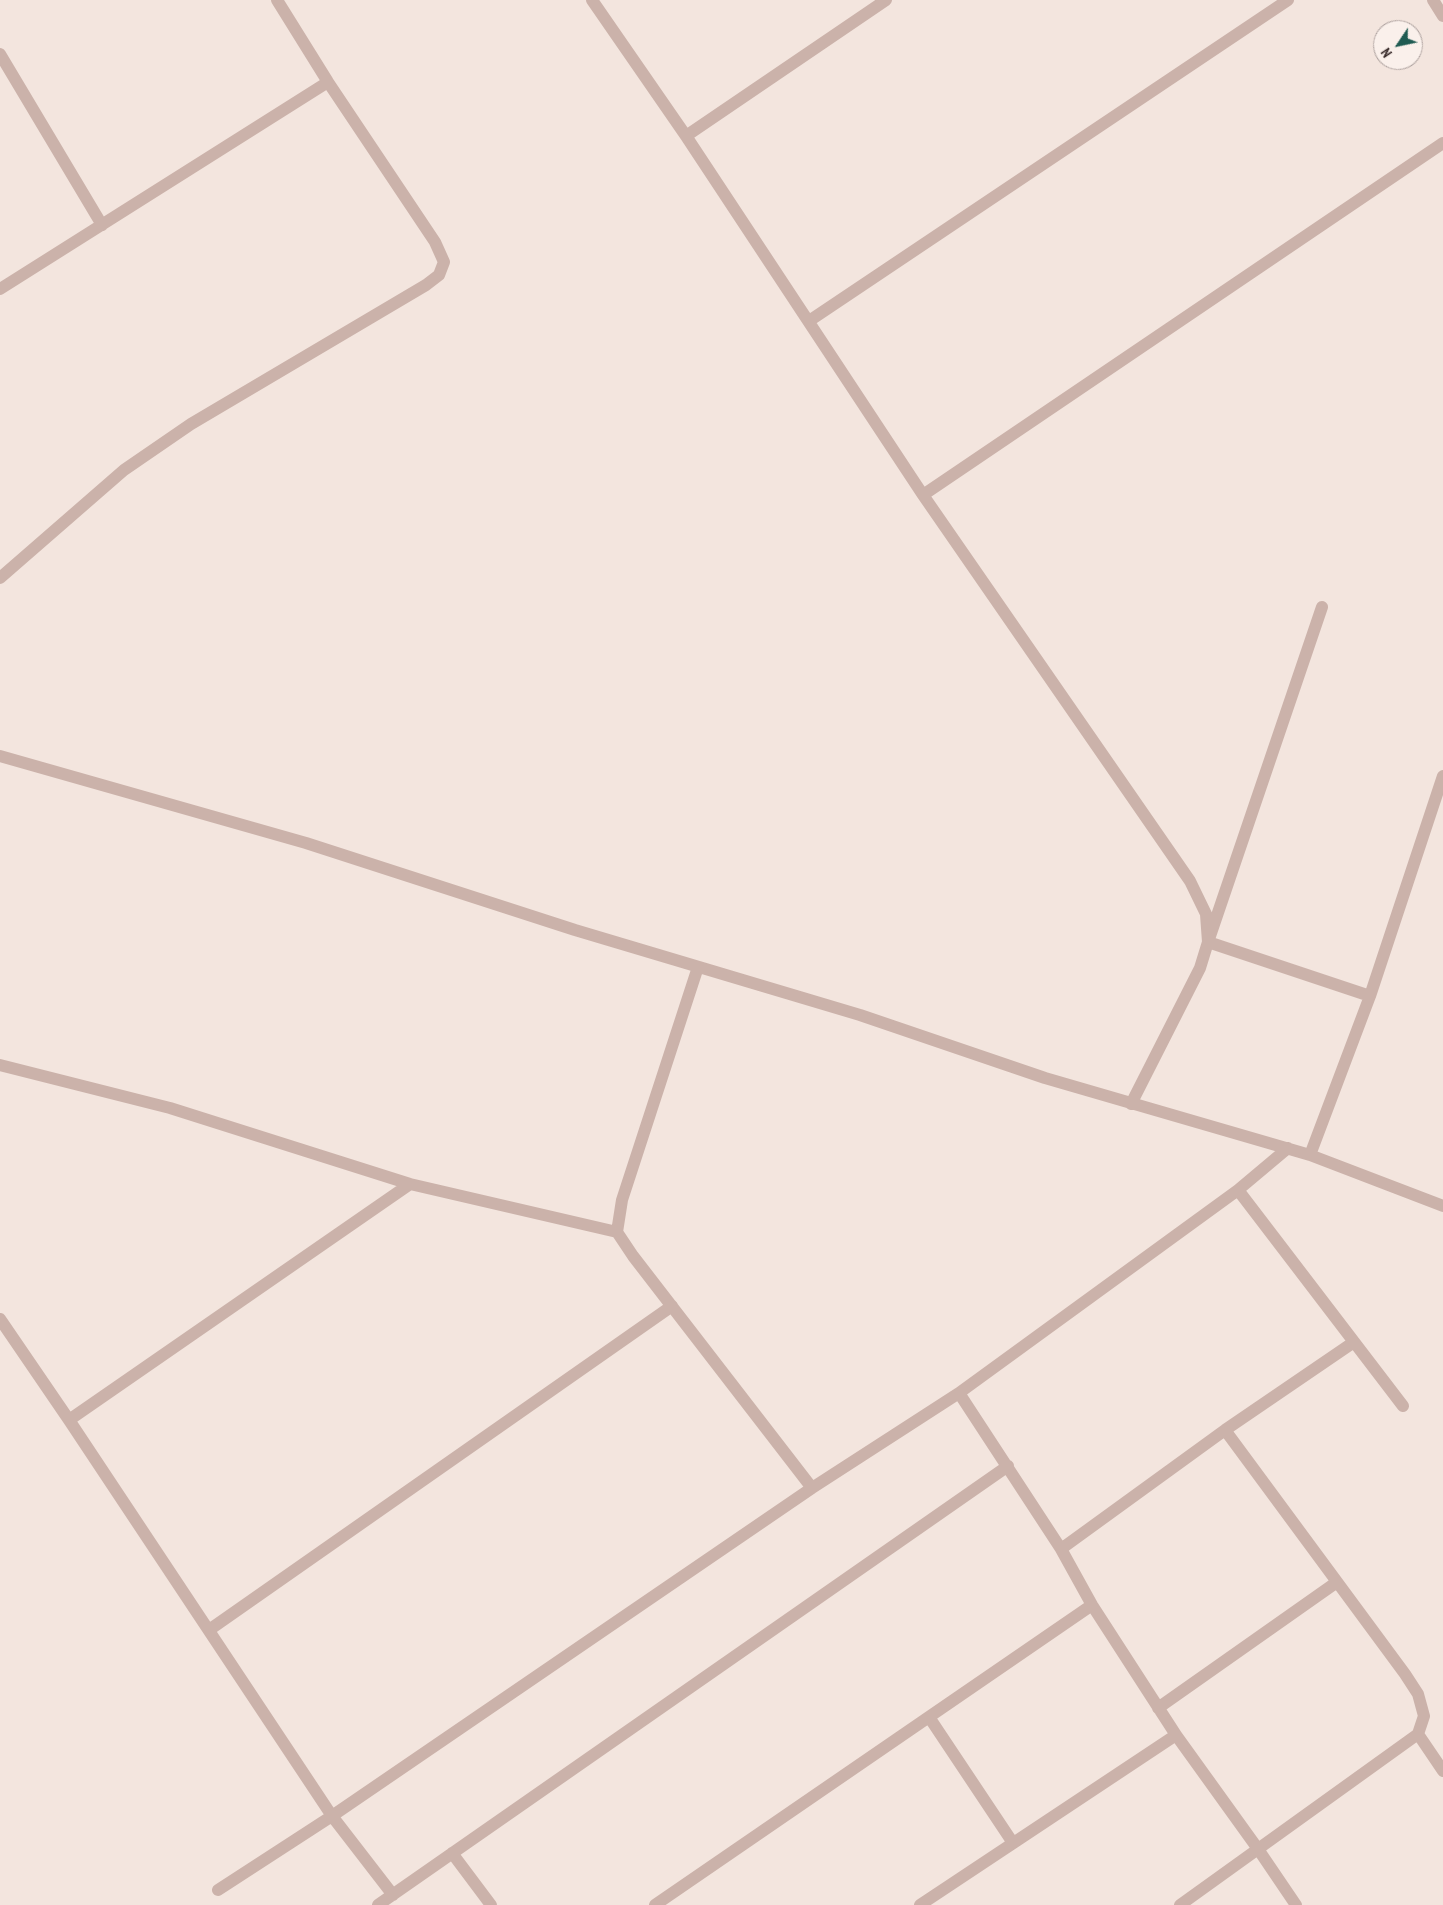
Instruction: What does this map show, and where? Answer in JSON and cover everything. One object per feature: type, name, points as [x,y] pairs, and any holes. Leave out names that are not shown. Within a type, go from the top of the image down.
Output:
[{"type":"street","points":[[0,578],[118,476],[191,424],[426,285],[439,275],[444,262],[435,242],[328,82],[277,0]]},
{"type":"street","points":[[592,0],[686,136],[923,495],[1190,881],[1206,914],[1208,942]]},
{"type":"street","points":[[686,136],[886,0]]},
{"type":"street","points":[[809,321],[1288,0]]},
{"type":"street","points":[[1433,0],[1443,16]]},
{"type":"street","points":[[0,54],[102,225]]},
{"type":"street","points":[[0,289],[328,82]]},
{"type":"street","points":[[923,495],[1443,143]]},
{"type":"street","points":[[1131,1104],[1200,968],[1322,607]]},
{"type":"street","points":[[0,756],[306,842],[575,930],[860,1016],[1045,1078],[1288,1148],[1443,1206]]},
{"type":"street","points":[[1310,1155],[1370,996],[1443,776]]},
{"type":"street","points":[[1208,942],[1370,996]]},
{"type":"street","points":[[698,967],[622,1200],[617,1232],[633,1256],[812,1488]]},
{"type":"street","points":[[0,1065],[170,1108],[410,1184],[617,1232]]},
{"type":"street","points":[[218,1890],[332,1816],[812,1488],[959,1393],[1238,1190],[1288,1148]]},
{"type":"street","points":[[69,1420],[410,1184]]},
{"type":"street","points":[[1238,1190],[1403,1406]]},
{"type":"street","points":[[209,1630],[672,1306]]},
{"type":"street","points":[[0,1319],[332,1816],[392,1895]]},
{"type":"street","points":[[1061,1549],[1225,1430],[1354,1342]]},
{"type":"street","points":[[959,1393],[1061,1549],[1092,1605],[1158,1708],[1296,1905]]},
{"type":"street","points":[[1180,1905],[1418,1734],[1424,1716],[1418,1694],[1225,1430]]},
{"type":"street","points":[[378,1905],[1008,1466]]},
{"type":"street","points":[[1158,1708],[1337,1582]]},
{"type":"street","points":[[655,1905],[1092,1605]]},
{"type":"street","points":[[930,1717],[1013,1843]]},
{"type":"street","points":[[920,1905],[1176,1734]]},
{"type":"street","points":[[1418,1734],[1443,1771]]},
{"type":"street","points":[[452,1853],[491,1905]]}]
